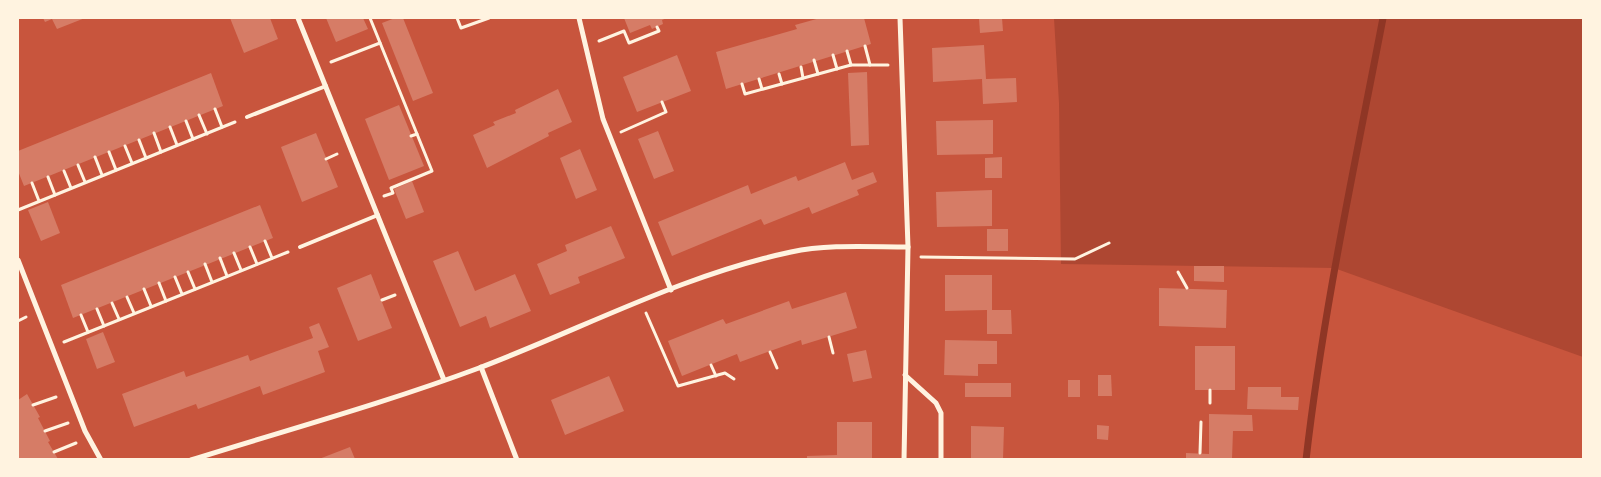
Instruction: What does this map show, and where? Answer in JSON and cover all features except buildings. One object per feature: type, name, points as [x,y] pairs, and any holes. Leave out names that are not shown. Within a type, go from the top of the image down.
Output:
[{"type":"street","points":[[298,18],[444,380]]},
{"type":"street","points":[[579,18],[609,137],[670,290]]},
{"type":"street","points":[[900,18],[908,247],[904,460]]},
{"type":"street","points":[[191,460],[481,367],[670,290],[739,266],[792,252],[848,246],[908,247]]},
{"type":"street","points":[[18,260],[79,418],[101,460]]},
{"type":"street","points":[[481,367],[518,460]]},
{"type":"street","points":[[905,375],[936,403],[941,413],[941,460]]},
{"type":"lane","points":[[247,118],[326,86]]},
{"type":"lane","points":[[300,246],[378,215]]},
{"type":"path","points":[[370,18],[432,171],[390,188],[392,193],[372,201]]},
{"type":"path","points":[[456,18],[461,28],[489,18]]},
{"type":"path","points":[[585,46],[624,31],[629,43],[659,31],[657,27]]},
{"type":"path","points":[[318,67],[380,43]]},
{"type":"path","points":[[865,46],[870,65]]},
{"type":"path","points":[[847,51],[851,65]]},
{"type":"path","points":[[833,55],[837,69]]},
{"type":"path","points":[[814,60],[818,74]]},
{"type":"path","points":[[742,84],[745,94],[851,65],[902,65]]},
{"type":"path","points":[[801,67],[804,78]]},
{"type":"path","points":[[779,74],[782,84]]},
{"type":"path","points":[[759,79],[762,89]]},
{"type":"path","points":[[609,137],[666,112],[662,102]]},
{"type":"path","points":[[215,109],[222,127]]},
{"type":"path","points":[[200,115],[207,134]]},
{"type":"path","points":[[18,210],[247,118]]},
{"type":"path","points":[[186,121],[192,139]]},
{"type":"path","points":[[170,127],[177,146]]},
{"type":"path","points":[[154,133],[161,152]]},
{"type":"path","points":[[411,136],[417,134]]},
{"type":"path","points":[[139,140],[146,158]]},
{"type":"path","points":[[125,146],[132,164]]},
{"type":"path","points":[[109,152],[116,170]]},
{"type":"path","points":[[95,157],[102,176]]},
{"type":"path","points":[[78,165],[85,182]]},
{"type":"path","points":[[64,170],[71,188]]},
{"type":"path","points":[[48,177],[55,195]]},
{"type":"path","points":[[32,183],[39,201]]},
{"type":"path","points":[[265,241],[272,258]]},
{"type":"path","points":[[908,256],[1075,259],[1108,243]]},
{"type":"path","points":[[52,346],[300,246]]},
{"type":"path","points":[[250,247],[257,264]]},
{"type":"path","points":[[234,253],[241,270]]},
{"type":"path","points":[[220,258],[227,276]]},
{"type":"path","points":[[204,264],[212,282]]},
{"type":"path","points":[[188,272],[195,289]]},
{"type":"path","points":[[1178,272],[1187,288]]},
{"type":"path","points":[[175,277],[182,294]]},
{"type":"path","points":[[159,283],[166,301]]},
{"type":"path","points":[[144,289],[151,306]]},
{"type":"path","points":[[127,297],[134,313]]},
{"type":"path","points":[[642,302],[678,386],[725,373],[734,379]]},
{"type":"path","points":[[112,303],[119,319]]},
{"type":"path","points":[[97,308],[104,326]]},
{"type":"path","points":[[81,315],[88,332]]},
{"type":"path","points":[[829,336],[833,353]]},
{"type":"path","points":[[770,352],[777,368]]},
{"type":"path","points":[[712,365],[716,376]]},
{"type":"path","points":[[1210,390],[1210,403]]},
{"type":"path","points":[[33,406],[69,392]]},
{"type":"path","points":[[45,432],[79,418]]},
{"type":"path","points":[[1200,453],[1201,422]]},
{"type":"path","points":[[54,452],[89,438]]},
{"type":"shaded area","points":[[1054,18],[1583,18],[1583,357],[1334,268],[1061,264],[1059,103]]},
{"type":"waterway","points":[[1306,460],[1330,293],[1383,18]]}]
